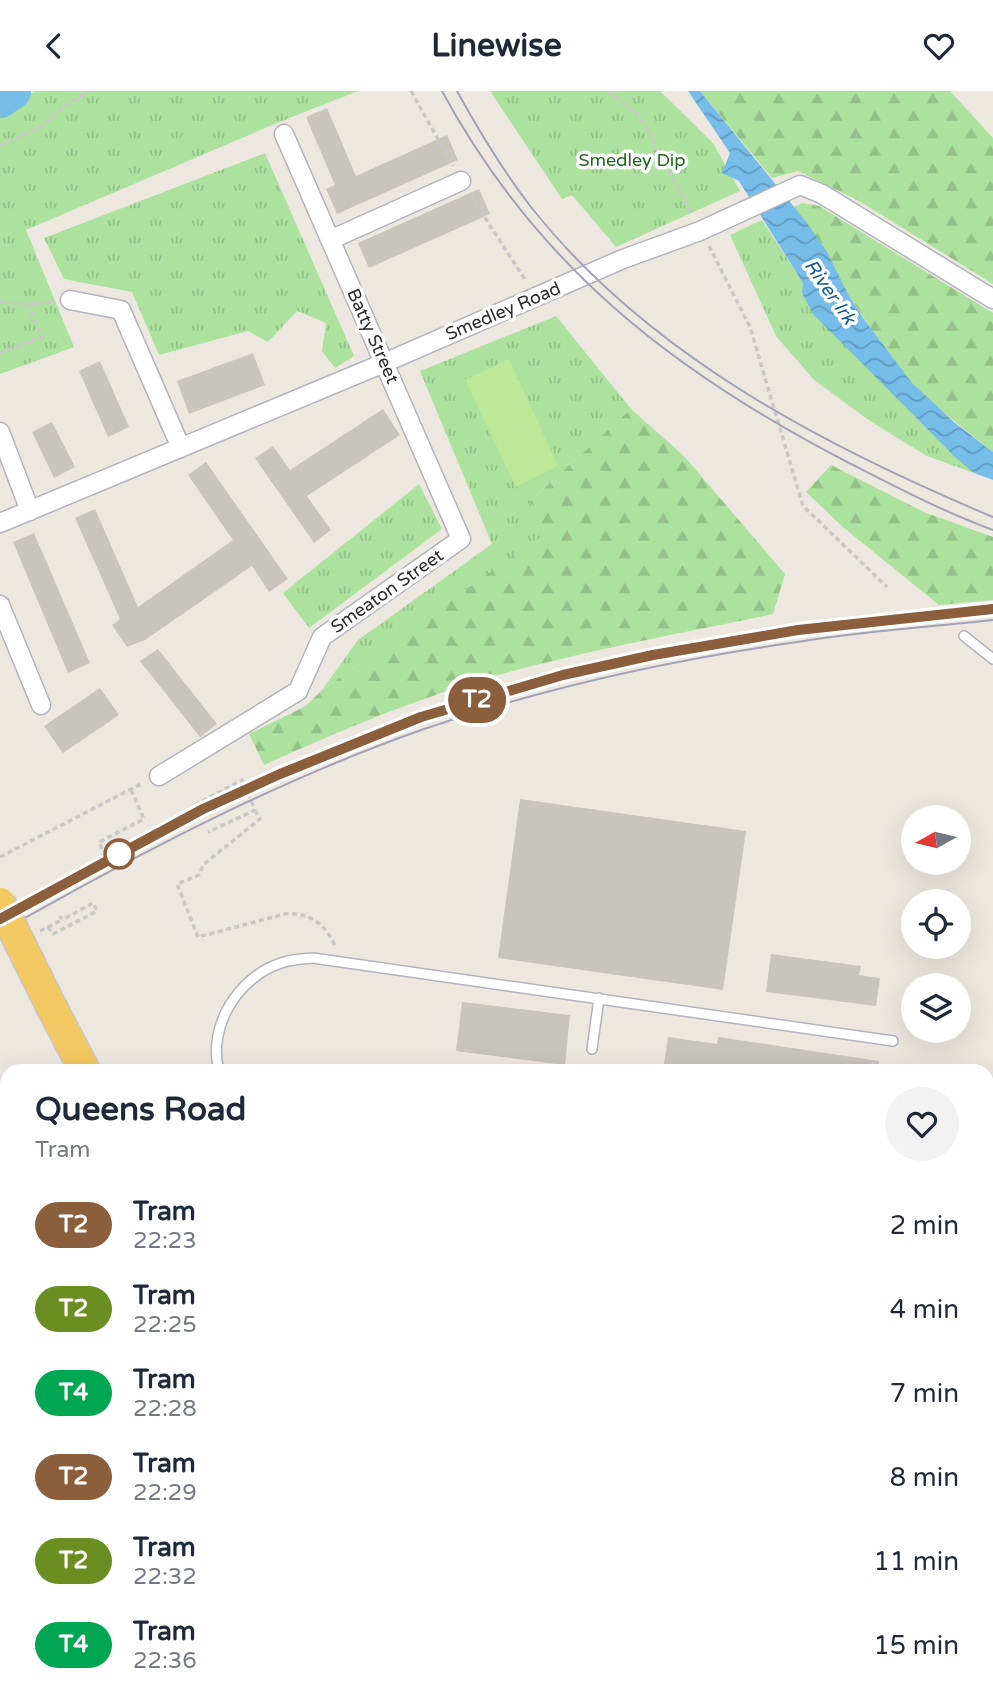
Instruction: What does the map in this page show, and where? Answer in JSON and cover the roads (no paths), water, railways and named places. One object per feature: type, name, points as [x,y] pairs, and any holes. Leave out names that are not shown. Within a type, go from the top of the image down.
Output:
[{"type":"highway","points":[[0,903],[81,1064]]},
{"type":"street","name":"Batty Street","points":[[284,134],[461,539]]},
{"type":"street","points":[[330,240],[461,181]]},
{"type":"street","name":"Smedley Road","points":[[0,523],[384,363],[624,259],[699,231],[800,185],[822,194],[993,299]]},
{"type":"street","points":[[70,300],[121,310],[181,448]]},
{"type":"street","points":[[0,432],[30,511]]},
{"type":"street","name":"Smeaton Street","points":[[159,776],[298,691],[323,637],[461,539]]},
{"type":"street","points":[[0,605],[41,705]]},
{"type":"lane","points":[[964,636],[993,659]]},
{"type":"lane","points":[[219,1064],[217,1041],[221,1024],[238,992],[258,975],[279,963],[313,958],[893,1041]]},
{"type":"lane","points":[[592,1049],[599,998]]},
{"type":"water","points":[[688,91],[700,91],[807,223],[827,252],[863,318],[912,383],[955,423],[993,452],[993,480],[974,473],[955,457],[813,314],[802,293],[803,283],[739,181],[722,173],[730,153]]},
{"type":"waterway","name":"River Irk","points":[[0,99],[12,91]]},
{"type":"tram line","points":[[442,91],[480,154],[521,211],[567,262],[616,309],[669,352],[725,392],[785,428],[902,490],[993,530]]},
{"type":"tram line","points":[[457,91],[511,179],[531,207],[577,260],[628,307],[683,351],[742,391],[803,426],[865,459],[993,517]]},
{"type":"tram line","points":[[0,919],[203,808],[421,717],[563,675],[654,655],[798,630],[993,609]]},
{"type":"tram line","name":"T2","points":[[0,919],[203,809],[280,774],[421,717],[563,675],[653,655],[798,630],[993,609]]},
{"type":"tram line","points":[[0,932],[207,821],[369,749],[470,714],[564,687],[707,656],[851,634],[993,620]]},
{"type":"park label","name":"Smedley Dip","points":[[632,160]]}]
